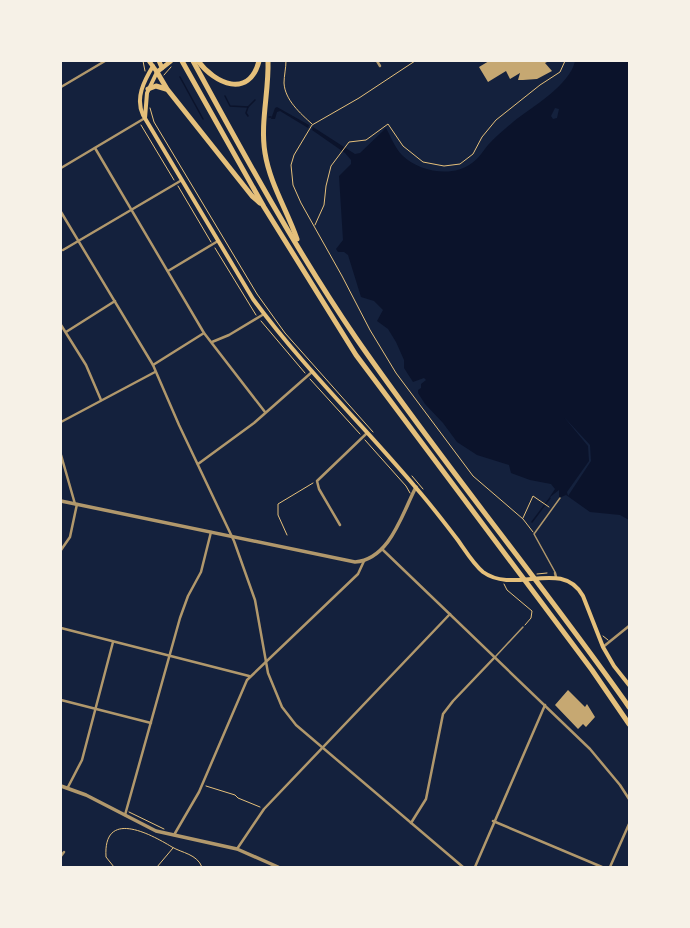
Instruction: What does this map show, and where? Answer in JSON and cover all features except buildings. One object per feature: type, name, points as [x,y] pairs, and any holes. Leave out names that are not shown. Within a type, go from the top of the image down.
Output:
[{"type":"highway","points":[[182,61],[264,207],[356,355],[592,670],[629,724]]},
{"type":"highway","points":[[193,61],[230,130],[300,248],[356,338],[424,432],[532,572],[629,707]]},
{"type":"highway","points":[[198,61],[205,70],[215,78],[232,84],[243,82],[251,77],[259,61]]},
{"type":"highway","points":[[268,61],[263,135],[265,151],[274,186],[300,248]]},
{"type":"highway","points":[[157,72],[167,89],[252,196],[264,207]]},
{"type":"highway","points":[[148,89],[156,86],[167,89]]},
{"type":"main road","points":[[149,61],[157,72]]},
{"type":"main road","points":[[162,68],[158,61],[153,66],[144,82],[141,95],[141,109],[218,241],[264,314],[366,434],[416,487],[478,567],[489,576],[504,581],[556,575],[568,581],[580,592],[603,647],[614,666],[629,685]]},
{"type":"main road","points":[[145,118],[148,89],[157,72],[171,64]]},
{"type":"street","points":[[61,87],[105,61]]},
{"type":"street","points":[[377,61],[380,66]]},
{"type":"street","points":[[61,168],[145,118]]},
{"type":"street","points":[[95,148],[204,333],[265,412]]},
{"type":"street","points":[[63,250],[182,180]]},
{"type":"street","points":[[61,212],[153,365],[241,558],[255,600],[268,673],[282,707],[296,725],[462,867]]},
{"type":"street","points":[[168,271],[218,241]]},
{"type":"street","points":[[66,332],[115,301]]},
{"type":"street","points":[[212,342],[228,335],[264,314]]},
{"type":"street","points":[[61,325],[86,365],[101,400]]},
{"type":"street","points":[[153,365],[204,333]]},
{"type":"street","points":[[61,422],[155,372]]},
{"type":"street","points":[[198,464],[254,423],[312,372]]},
{"type":"street","points":[[340,525],[319,489],[317,481],[366,434]]},
{"type":"street","points":[[61,455],[76,504],[70,537],[61,550]]},
{"type":"street","points":[[61,501],[354,562],[364,561],[382,550],[388,542],[416,487]]},
{"type":"street","points":[[125,813],[169,656],[188,596],[201,572],[211,532]]},
{"type":"street","points":[[382,550],[596,755],[620,785],[629,799]]},
{"type":"street","points":[[174,836],[199,792],[235,703],[249,676],[358,574],[364,561]]},
{"type":"street","points":[[237,849],[264,809],[450,614]]},
{"type":"street","points":[[603,647],[629,626]]},
{"type":"street","points":[[61,628],[249,676]]},
{"type":"street","points":[[68,787],[82,760],[113,642]]},
{"type":"street","points":[[411,823],[426,799],[443,714],[453,701],[495,657]]},
{"type":"street","points":[[61,700],[151,723]]},
{"type":"street","points":[[474,867],[545,705]]},
{"type":"street","points":[[61,786],[68,787],[125,813],[156,831],[237,849],[278,867]]},
{"type":"street","points":[[493,821],[602,867]]},
{"type":"street","points":[[610,867],[629,824]]},
{"type":"street","points":[[61,856],[64,852]]},
{"type":"lane","points":[[556,575],[534,534],[560,498]]},
{"type":"lane","points":[[495,657],[523,627]]},
{"type":"path","points":[[286,61],[284,82],[287,94],[300,113],[312,125]]},
{"type":"path","points":[[415,61],[359,98],[312,125],[294,155],[291,175],[296,194],[374,337],[396,373],[473,476],[523,519],[534,534]]},
{"type":"path","points":[[314,225],[324,205],[328,174],[331,166],[349,142],[370,138],[388,124],[403,146],[423,162],[444,166],[460,164],[473,154],[482,137],[498,118],[540,85],[560,72],[565,61]]},
{"type":"path","points":[[143,62],[144,74]]},
{"type":"path","points":[[160,78],[171,64]]},
{"type":"path","points":[[149,104],[154,122],[257,294],[285,333],[375,434]]},
{"type":"path","points":[[140,121],[142,128],[258,318],[307,376],[406,486],[408,492],[412,495]]},
{"type":"path","points":[[409,473],[425,492]]},
{"type":"path","points":[[287,534],[278,514],[277,508],[280,502],[315,481]]},
{"type":"path","points":[[523,519],[533,496],[550,508]]},
{"type":"path","points":[[532,572],[540,573]]},
{"type":"path","points":[[504,581],[504,586],[507,590],[532,611],[531,618],[523,627]]},
{"type":"path","points":[[206,786],[235,795],[238,798],[264,809]]},
{"type":"path","points":[[125,813],[166,829]]},
{"type":"path","points":[[114,867],[106,857],[106,841],[109,836],[122,829],[129,828],[140,831],[195,858],[202,867]]},
{"type":"path","points":[[157,867],[173,848]]},
{"type":"water","points":[[575,61],[629,61],[629,520],[620,515],[590,512],[566,495],[559,498],[559,490],[549,498],[555,489],[551,484],[530,480],[511,473],[509,465],[477,455],[457,442],[443,423],[425,404],[418,393],[418,390],[421,388],[421,384],[426,380],[424,378],[413,382],[404,368],[404,360],[396,342],[388,329],[377,321],[383,310],[374,301],[361,297],[348,255],[344,252],[338,252],[336,249],[343,240],[339,176],[351,164],[351,160],[345,153],[312,130],[313,127],[355,154],[360,153],[386,128],[397,149],[409,161],[417,166],[446,172],[464,168],[479,157],[500,133],[558,87],[572,70]],"holes":[[[555,108],[559,109],[557,118],[553,119],[551,116]]]},
{"type":"water","points":[[277,107],[309,125],[308,128],[280,111],[277,112],[275,119],[271,119],[275,108]]},
{"type":"pier","points":[[564,417],[590,445],[591,461],[568,496],[567,492],[589,461],[588,446]]},
{"type":"waterway","points":[[180,77],[203,119]]},
{"type":"waterway","points":[[225,96],[230,106],[248,107],[246,113],[248,116]]},
{"type":"waterway","points":[[248,107],[255,100]]},
{"type":"waterway","points":[[532,522],[550,498]]}]
